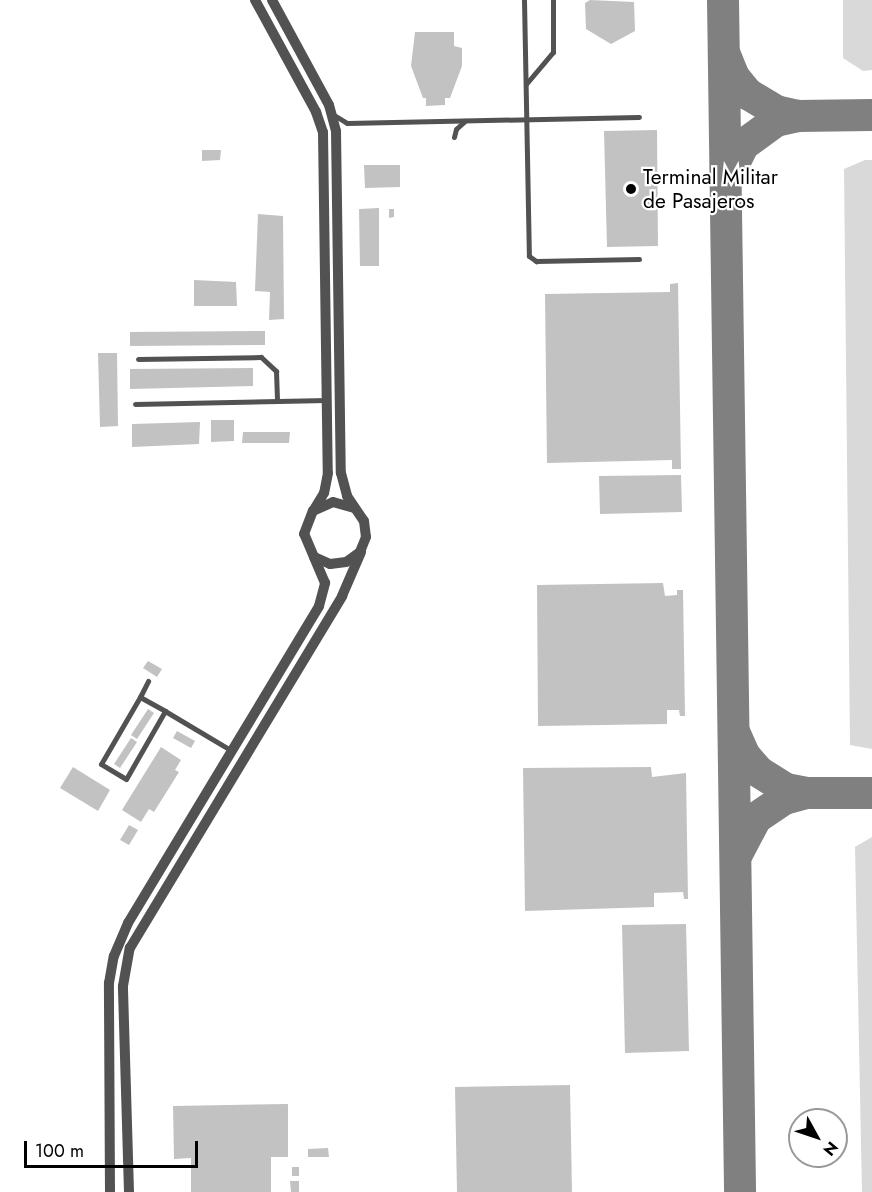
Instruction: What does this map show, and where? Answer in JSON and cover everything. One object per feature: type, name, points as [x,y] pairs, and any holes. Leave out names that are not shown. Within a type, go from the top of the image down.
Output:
[{"type":"street","points":[[110,1192],[109,983],[114,956],[128,923],[322,598],[324,575],[304,534],[327,480],[323,155],[319,118],[255,0]]},
{"type":"street","points":[[129,1192],[123,986],[130,948],[342,596],[364,545],[366,529],[354,508],[341,473],[337,156],[332,110],[272,0]]},
{"type":"street","points":[[323,155],[337,156]]},
{"type":"street","points":[[313,511],[333,502],[354,508]]},
{"type":"street","points":[[314,556],[330,564],[346,562],[364,545]]},
{"type":"lane","points":[[524,0],[529,256],[536,261],[639,259]]},
{"type":"lane","points":[[525,85],[553,52],[553,0]]},
{"type":"lane","points":[[525,62],[531,71],[538,70]]},
{"type":"lane","points":[[332,110],[347,123]]},
{"type":"lane","points":[[336,139],[339,129],[347,123],[639,117]]},
{"type":"lane","points":[[439,121],[450,125],[454,137],[458,125],[469,120]]},
{"type":"lane","points":[[138,359],[261,357],[276,371],[277,401]]},
{"type":"lane","points":[[135,404],[327,400]]},
{"type":"lane","points":[[148,681],[100,764],[126,779],[165,711]]},
{"type":"lane","points":[[140,697],[232,751]]},
{"type":"shaded area","points":[[843,0],[872,0],[872,70],[863,71],[843,58]]},
{"type":"shaded area","points":[[865,160],[872,160],[872,749],[850,745],[844,169]]},
{"type":"shaded area","points":[[872,837],[872,1192],[862,1192],[855,847]]},
{"type":"building","points":[[590,0],[634,2],[635,31],[611,44],[586,29],[585,3]]},
{"type":"building","points":[[415,32],[454,32],[454,46],[462,48],[462,66],[450,98],[445,98],[445,105],[426,106],[426,98],[423,98],[411,66]]},
{"type":"building","name":"Terminal Militar de Pasajeros","points":[[657,130],[658,246],[607,247],[604,131]]},
{"type":"building","points":[[202,150],[221,150],[220,160],[202,161]]},
{"type":"building","points":[[364,165],[400,165],[400,187],[365,188]]},
{"type":"building","points":[[379,208],[379,266],[360,266],[359,209]]},
{"type":"building","points":[[389,209],[394,209],[394,217],[389,218]]},
{"type":"building","points":[[258,214],[283,216],[284,319],[269,320],[270,292],[255,291]]},
{"type":"building","points":[[194,280],[236,282],[237,306],[194,306]]},
{"type":"building","points":[[678,283],[681,469],[672,469],[672,460],[547,463],[545,294],[670,292],[670,284]]},
{"type":"building","points":[[265,331],[265,345],[130,346],[130,332]]},
{"type":"building","points":[[98,353],[117,353],[118,426],[100,427]]},
{"type":"building","points":[[253,368],[253,386],[130,389],[130,369]]},
{"type":"building","points":[[211,420],[234,420],[234,441],[211,442]]},
{"type":"building","points":[[200,422],[199,444],[132,447],[132,424]]},
{"type":"building","points":[[243,432],[290,432],[289,443],[242,443]]},
{"type":"building","points":[[681,475],[682,512],[600,514],[599,476]]},
{"type":"building","points":[[663,583],[665,596],[677,595],[677,590],[683,590],[685,716],[680,716],[679,710],[667,710],[667,724],[538,726],[537,585]]},
{"type":"building","points":[[148,661],[162,669],[157,677],[143,668]]},
{"type":"building","points":[[148,709],[154,713],[137,739],[131,735]]},
{"type":"building","points":[[177,731],[195,741],[191,748],[173,738]]},
{"type":"building","points":[[131,738],[137,742],[120,768],[114,764]]},
{"type":"building","points":[[161,747],[181,760],[175,770],[179,772],[154,812],[149,809],[141,822],[122,810]]},
{"type":"building","points":[[73,767],[110,790],[98,811],[60,788]]},
{"type":"building","points":[[651,767],[652,777],[686,773],[688,899],[684,899],[683,892],[654,893],[654,907],[525,911],[523,768]]},
{"type":"building","points":[[129,825],[138,830],[129,845],[120,840]]},
{"type":"building","points":[[686,924],[689,1051],[625,1053],[622,925]]},
{"type":"building","points":[[570,1085],[572,1192],[457,1192],[455,1087]]},
{"type":"building","points":[[288,1104],[288,1157],[271,1157],[271,1192],[191,1192],[191,1158],[174,1159],[173,1106]]},
{"type":"building","points":[[328,1148],[329,1157],[308,1157],[308,1149]]},
{"type":"building","points":[[292,1167],[299,1167],[299,1176],[292,1176]]},
{"type":"building","points":[[290,1181],[299,1181],[299,1192],[291,1192]]},
{"type":"taxiway","points":[[723,0],[740,1192]]},
{"type":"taxiway","points":[[725,55],[734,77],[748,94],[776,111],[798,116]]},
{"type":"taxiway","points":[[728,176],[743,145],[776,121],[798,116],[872,115]]},
{"type":"taxiway","points":[[735,734],[745,756],[759,772],[786,789],[806,793]]},
{"type":"taxiway","points":[[737,854],[756,818],[784,799],[806,793],[872,793]]},
{"type":"place","name":"Terminal Militar de Pasajeros","points":[[631,189]]}]
